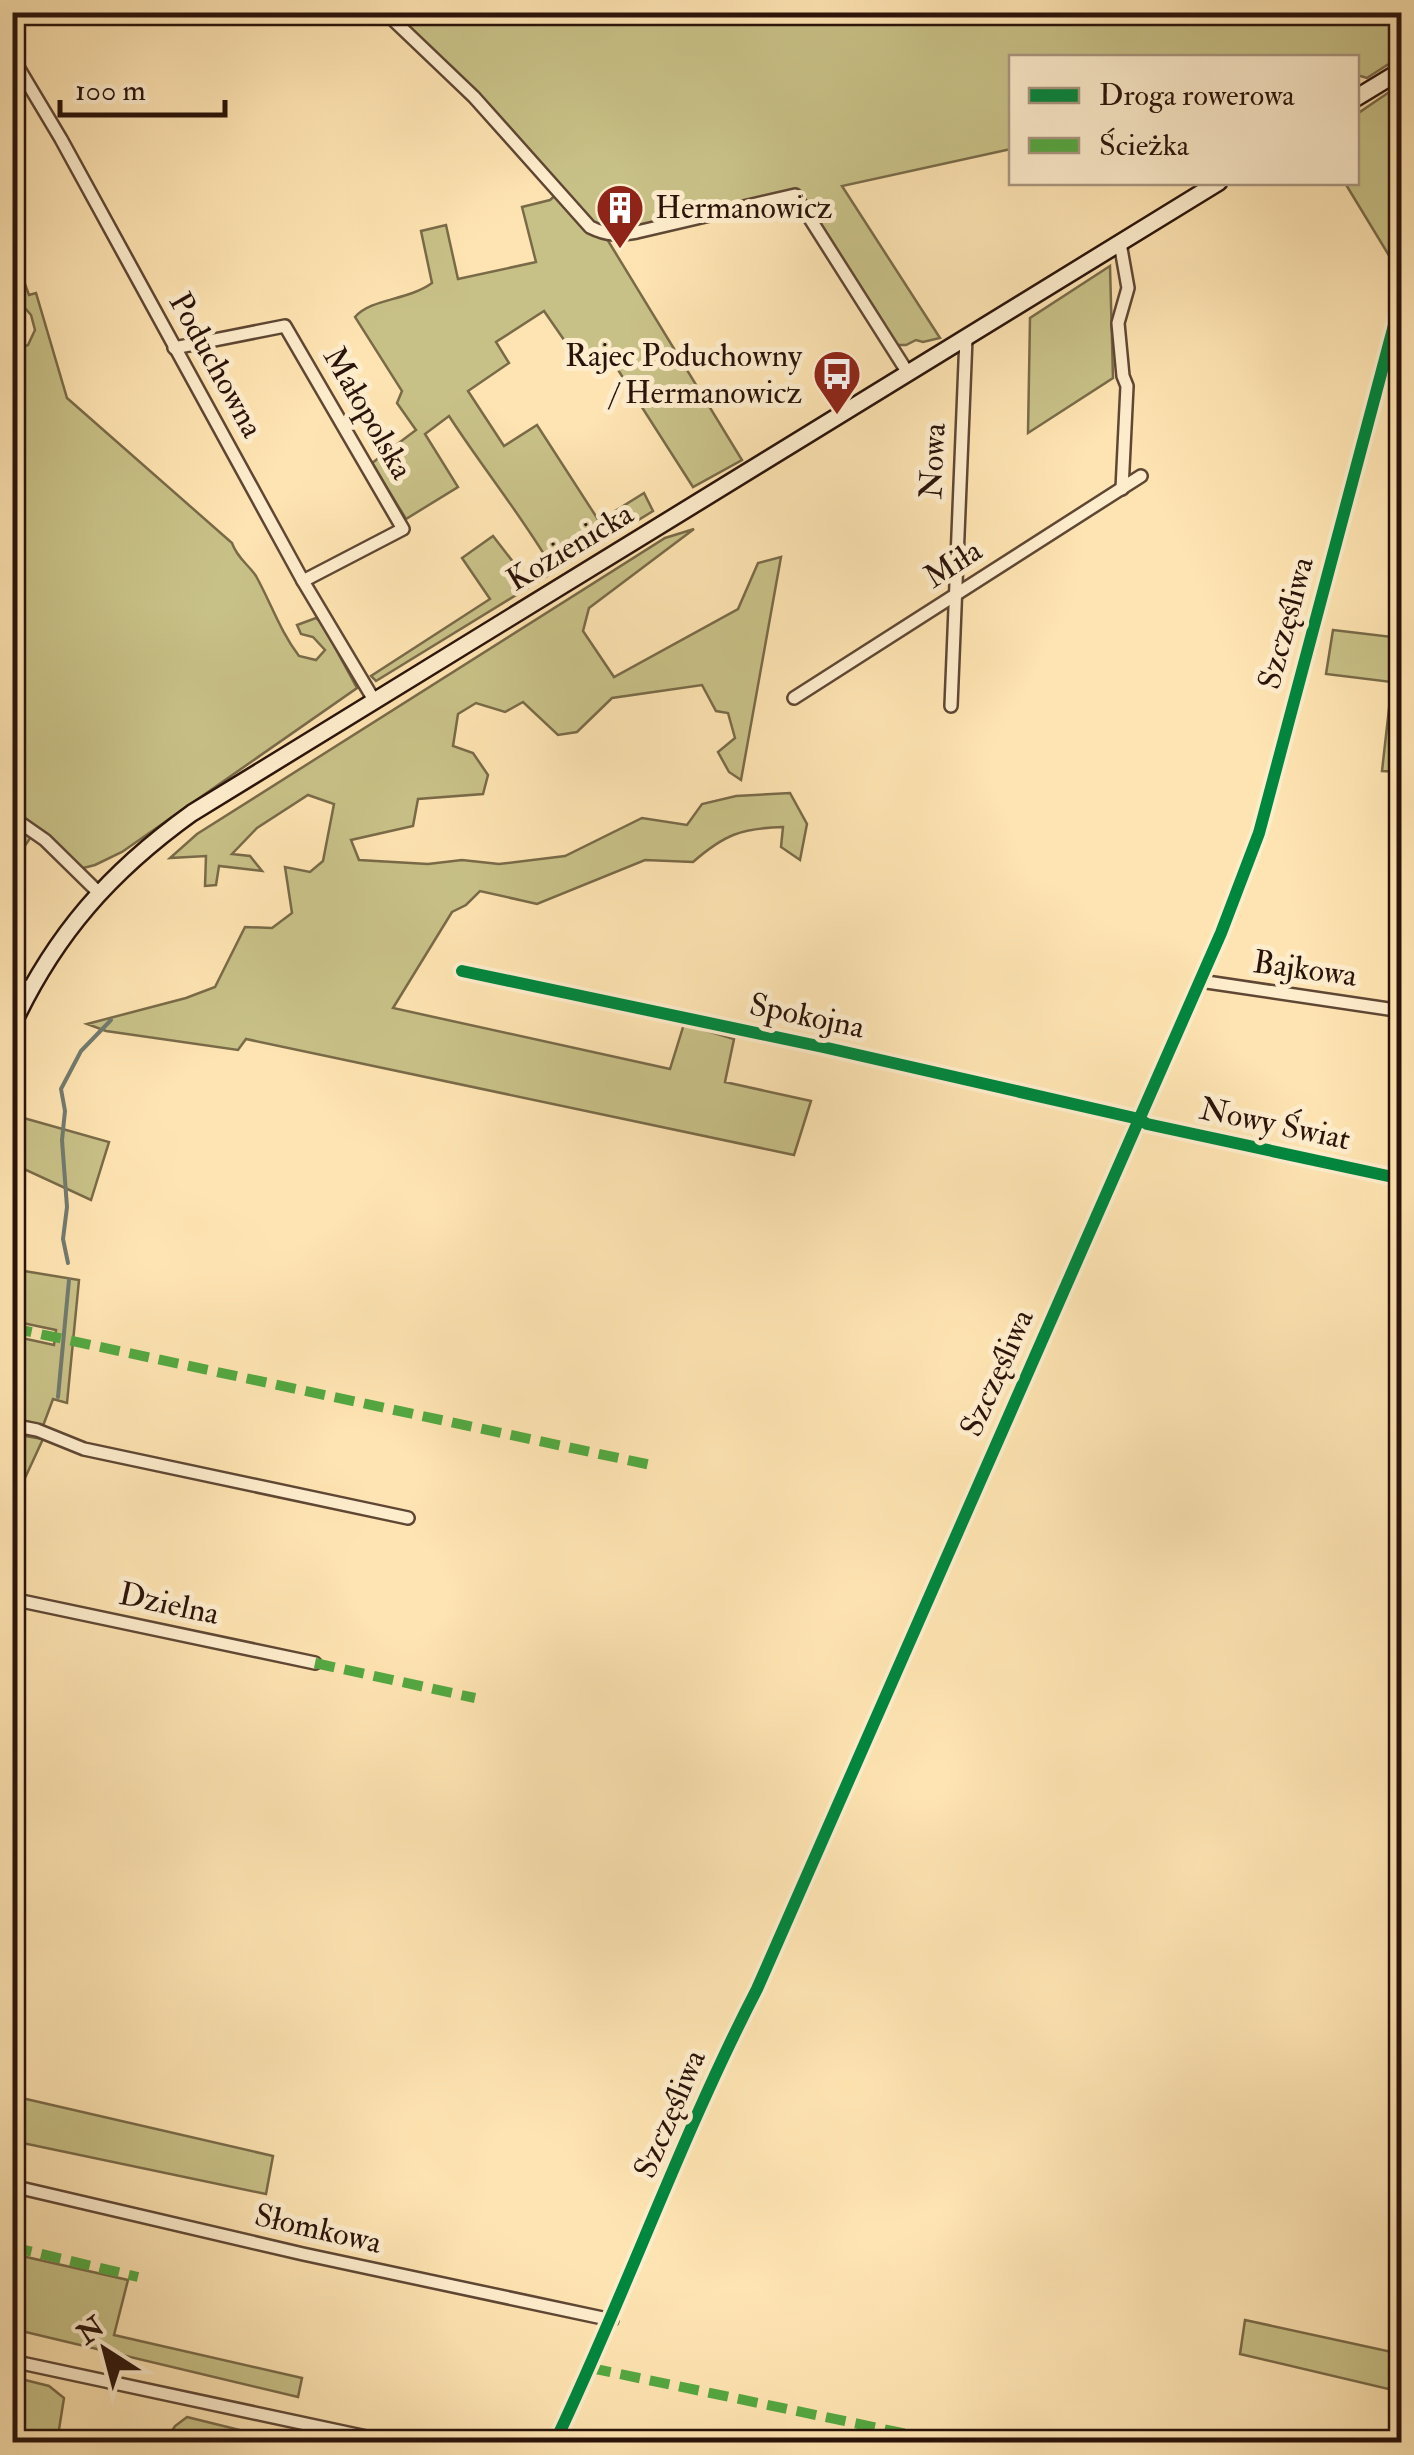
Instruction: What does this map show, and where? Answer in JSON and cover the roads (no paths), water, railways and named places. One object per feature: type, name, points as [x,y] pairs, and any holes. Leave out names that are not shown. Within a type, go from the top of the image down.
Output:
[{"type":"main road","points":[[1359,96],[1402,70]]},
{"type":"main road","name":"Kozienicka","points":[[12,1026],[64,935],[98,892],[156,839],[192,813],[1214,185]]},
{"type":"street","points":[[385,12],[474,98],[590,227],[604,234],[637,232],[794,195],[908,373]]},
{"type":"street","name":"Poduchowna","points":[[12,56],[303,581],[374,700]]},
{"type":"street","points":[[1120,243],[1128,288],[1118,323],[1127,386],[1122,489]]},
{"type":"street","name":"Szczęśliwa","points":[[555,2442],[1200,981],[1258,833],[1402,295]]},
{"type":"street","name":"Małopolska","points":[[174,348],[285,326],[404,528],[303,581]]},
{"type":"street","name":"Nowa","points":[[952,706],[966,338]]},
{"type":"street","name":"Miła","points":[[794,698],[1141,476]]},
{"type":"street","points":[[12,817],[45,840],[98,892]]},
{"type":"street","name":"Spokojna","points":[[462,971],[1138,1119]]},
{"type":"street","points":[[12,979],[30,989]]},
{"type":"street","name":"Bajkowa","points":[[1200,981],[1402,1010]]},
{"type":"street","name":"Nowy Świat","points":[[1138,1119],[1402,1179]]},
{"type":"street","points":[[12,1425],[84,1449],[408,1518]]},
{"type":"street","name":"Dzielna","points":[[12,1600],[315,1663]]},
{"type":"street","name":"Słomkowa","points":[[12,2186],[612,2320]]},
{"type":"street","points":[[12,2361],[390,2442]]},
{"type":"waterway","points":[[68,1263],[63,1239],[67,1207],[61,1089],[81,1051],[111,1020]]},
{"type":"waterway","points":[[58,1397],[69,1280]]},
{"type":"place","name":"Hermanowicz","points":[[620,250]]},
{"type":"place","name":"Rajec Poduchowny / Hermanowicz","points":[[837,416]]}]
